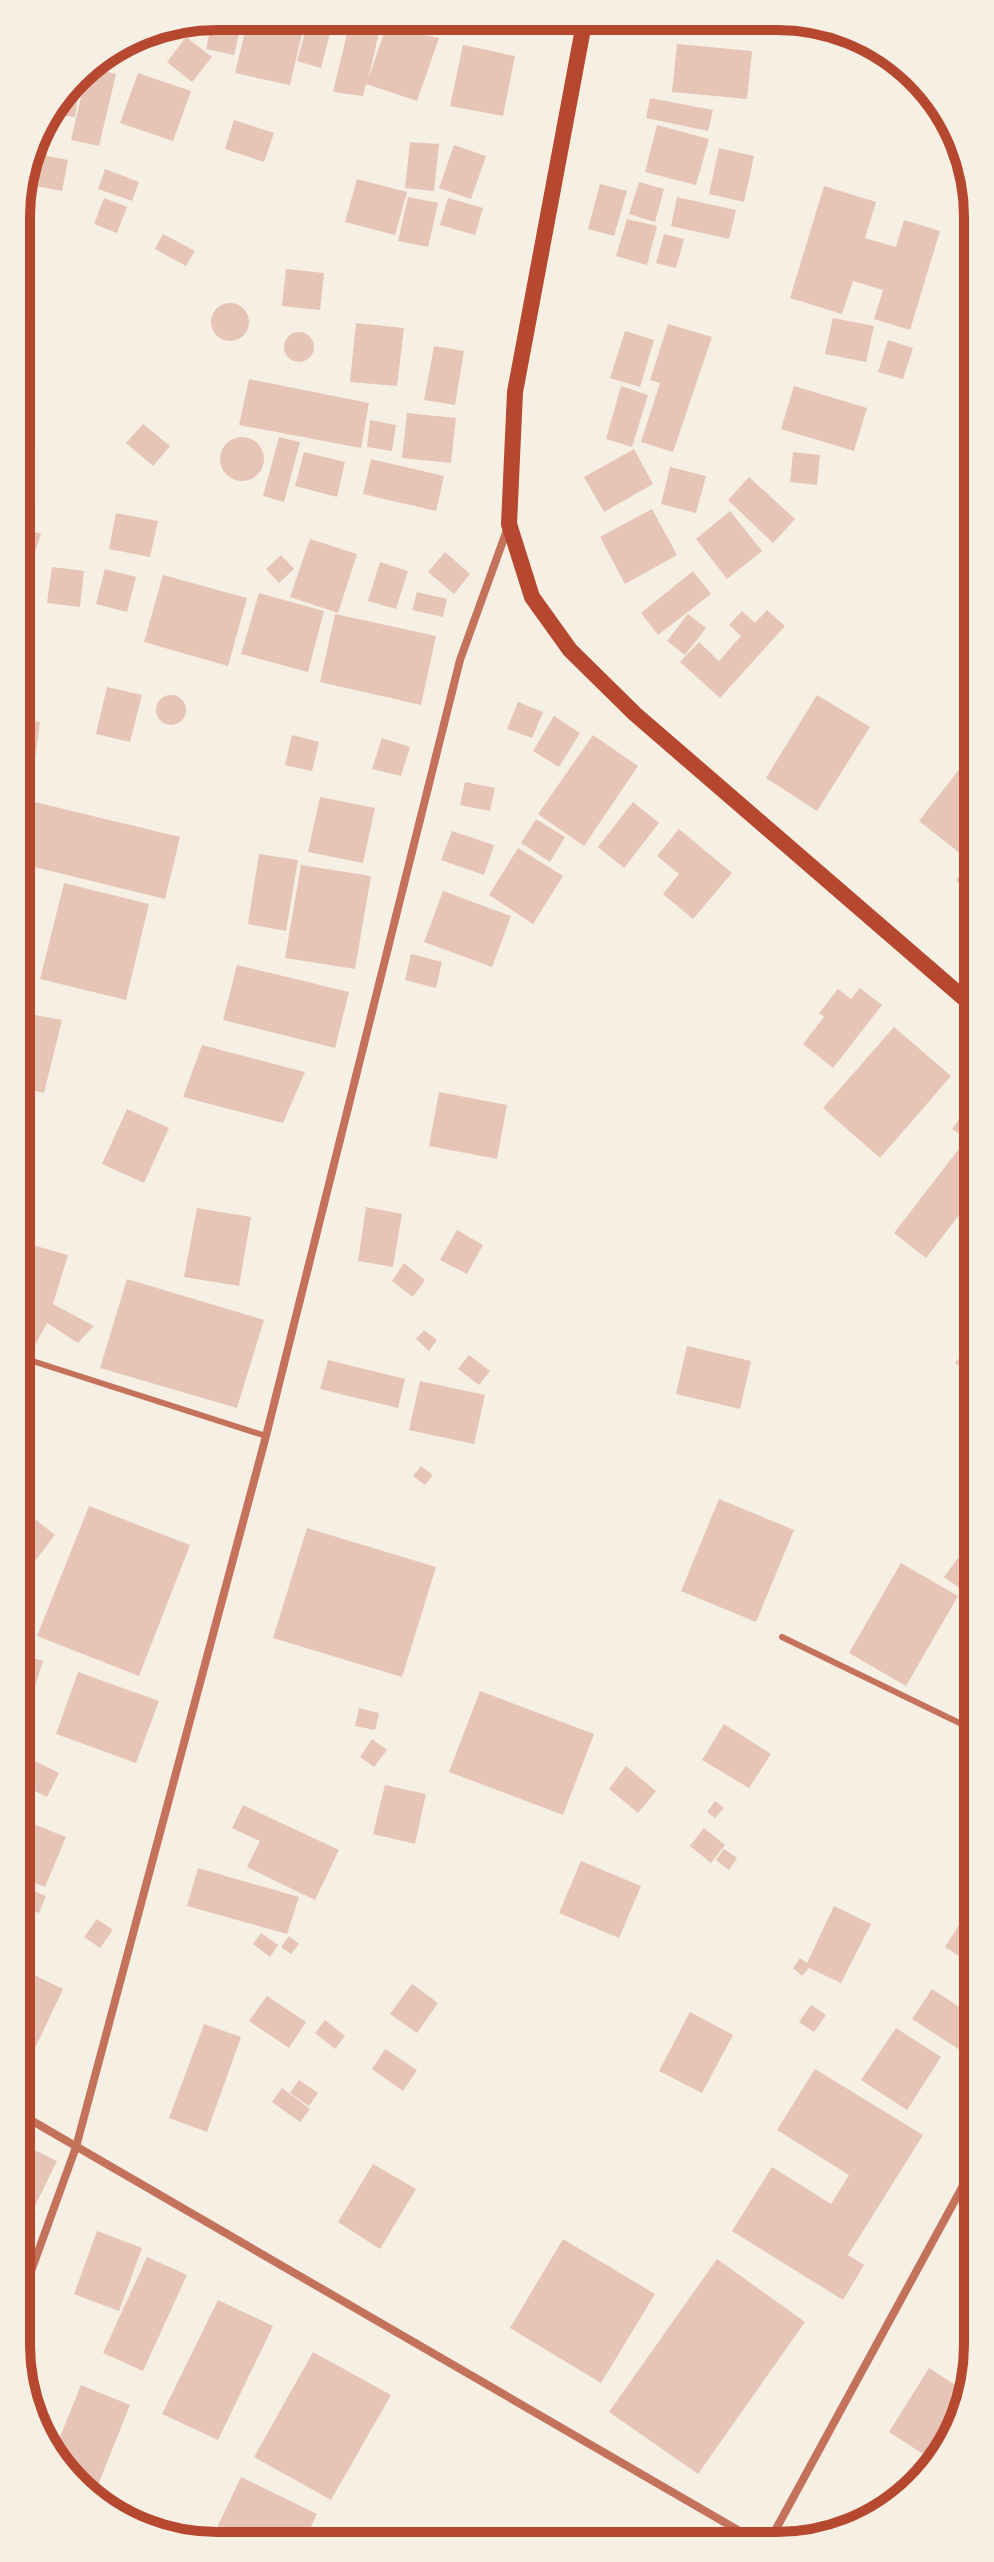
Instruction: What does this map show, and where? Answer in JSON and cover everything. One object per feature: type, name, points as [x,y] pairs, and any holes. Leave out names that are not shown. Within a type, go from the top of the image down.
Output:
[{"type":"main road","points":[[583,30],[515,392],[509,524],[532,597],[570,650],[635,714],[964,998]]},
{"type":"street","points":[[30,2274],[76,2147],[266,1436],[460,660],[509,524]]},
{"type":"street","points":[[30,2120],[741,2532]]},
{"type":"street","points":[[774,2532],[964,2184]]},
{"type":"lane","points":[[30,1360],[266,1436]]},
{"type":"lane","points":[[782,1637],[964,1725]]},
{"type":"building","points":[[210,30],[240,30],[234,55],[206,49]]},
{"type":"building","points":[[246,30],[303,30],[290,85],[235,73]]},
{"type":"building","points":[[306,30],[330,33],[321,68],[297,61]]},
{"type":"building","points":[[348,30],[380,30],[368,80],[385,30],[439,38],[417,101],[366,84],[363,96],[333,92]]},
{"type":"building","points":[[186,37],[212,57],[192,82],[167,62]]},
{"type":"building","points":[[677,44],[752,51],[747,99],[672,92]]},
{"type":"building","points":[[463,45],[515,56],[503,116],[450,106]]},
{"type":"building","points":[[101,70],[116,74],[99,146],[71,140],[83,87]]},
{"type":"building","points":[[138,73],[191,91],[173,141],[120,123]]},
{"type":"building","points":[[79,92],[75,117],[60,115]]},
{"type":"building","points":[[650,98],[713,110],[708,131],[646,118]]},
{"type":"building","points":[[234,120],[274,133],[264,162],[225,149]]},
{"type":"building","points":[[657,125],[709,139],[696,185],[645,172]]},
{"type":"building","points":[[410,142],[439,144],[434,191],[405,188]]},
{"type":"building","points":[[454,145],[486,156],[471,199],[439,188]]},
{"type":"building","points":[[719,148],[754,156],[744,202],[709,194]]},
{"type":"building","points":[[42,155],[68,160],[62,191],[36,186]]},
{"type":"building","points":[[105,169],[139,182],[132,201],[98,189]]},
{"type":"building","points":[[357,179],[407,192],[395,235],[345,222]]},
{"type":"building","points":[[639,182],[664,189],[655,222],[629,214]]},
{"type":"building","points":[[600,184],[627,191],[614,236],[588,229]]},
{"type":"building","points":[[824,186],[876,202],[865,238],[896,247],[904,220],[940,231],[910,330],[874,319],[883,290],[853,281],[842,314],[790,298]]},
{"type":"building","points":[[408,197],[438,203],[428,247],[398,241]]},
{"type":"building","points":[[677,197],[736,210],[729,239],[671,226]]},
{"type":"building","points":[[104,198],[127,207],[117,233],[94,224]]},
{"type":"building","points":[[448,198],[483,208],[475,235],[440,225]]},
{"type":"building","points":[[627,219],[657,226],[647,265],[616,256]]},
{"type":"building","points":[[163,234],[195,251],[186,266],[155,249]]},
{"type":"building","points":[[664,234],[684,239],[676,268],[656,263]]},
{"type":"building","points":[[286,269],[324,273],[320,310],[282,306]]},
{"type":"building","points":[[230,303],[243,309],[249,322],[243,335],[230,341],[217,335],[211,322],[217,309]]},
{"type":"building","points":[[833,318],[874,326],[866,362],[825,354]]},
{"type":"building","points":[[356,323],[404,328],[397,386],[350,382]]},
{"type":"building","points":[[668,324],[712,337],[673,452],[641,442],[660,383],[650,380]]},
{"type":"building","points":[[625,331],[654,340],[640,387],[610,378]]},
{"type":"building","points":[[299,332],[310,336],[314,347],[310,358],[299,362],[288,358],[284,347],[288,336]]},
{"type":"building","points":[[888,340],[913,348],[903,379],[878,372]]},
{"type":"building","points":[[434,346],[464,351],[455,405],[424,400]]},
{"type":"building","points":[[249,379],[369,403],[361,448],[239,425]]},
{"type":"building","points":[[621,386],[648,395],[632,447],[606,439]]},
{"type":"building","points":[[794,386],[867,408],[854,451],[781,429]]},
{"type":"building","points":[[407,413],[456,418],[451,463],[402,458]]},
{"type":"building","points":[[370,420],[396,425],[392,451],[367,447]]},
{"type":"building","points":[[143,424],[170,446],[153,466],[126,443]]},
{"type":"building","points":[[242,437],[257,444],[264,459],[257,474],[242,481],[227,474],[220,459],[227,444]]},
{"type":"building","points":[[279,437],[300,442],[284,502],[263,496]]},
{"type":"building","points":[[634,449],[653,484],[604,512],[584,477]]},
{"type":"building","points":[[304,452],[345,462],[337,497],[295,486]]},
{"type":"building","points":[[793,452],[820,455],[817,485],[790,482]]},
{"type":"building","points":[[371,459],[444,476],[436,511],[363,494]]},
{"type":"building","points":[[670,467],[706,476],[696,513],[661,504]]},
{"type":"building","points":[[749,477],[795,519],[773,543],[728,500]]},
{"type":"building","points":[[652,509],[677,555],[625,584],[600,537]]},
{"type":"building","points":[[730,511],[762,551],[727,579],[696,539]]},
{"type":"building","points":[[116,513],[158,521],[150,557],[109,549]]},
{"type":"building","points":[[30,530],[41,534],[30,568]]},
{"type":"building","points":[[310,539],[357,554],[338,613],[290,597]]},
{"type":"building","points":[[445,552],[470,574],[454,594],[428,572]]},
{"type":"building","points":[[281,555],[294,569],[279,583],[266,569]]},
{"type":"building","points":[[380,562],[408,571],[396,609],[368,601]]},
{"type":"building","points":[[52,567],[84,571],[80,607],[47,603]]},
{"type":"building","points":[[105,569],[136,577],[127,612],[96,604]]},
{"type":"building","points":[[693,571],[711,594],[658,635],[641,613]]},
{"type":"building","points":[[163,575],[247,598],[228,666],[144,642]]},
{"type":"building","points":[[417,592],[447,599],[443,617],[412,610]]},
{"type":"building","points":[[259,593],[324,611],[308,672],[241,654]]},
{"type":"building","points":[[767,610],[785,626],[720,698],[680,662],[699,642],[719,661],[741,636],[729,625],[742,611],[755,623]]},
{"type":"building","points":[[335,614],[436,636],[421,705],[320,682]]},
{"type":"building","points":[[688,614],[706,628],[685,655],[667,641]]},
{"type":"building","points":[[107,687],[142,695],[130,742],[96,734]]},
{"type":"building","points":[[171,695],[182,699],[186,710],[182,721],[171,725],[160,721],[156,710],[160,699]]},
{"type":"building","points":[[817,695],[870,727],[817,811],[766,778]]},
{"type":"building","points":[[518,702],[543,712],[532,738],[507,729]]},
{"type":"building","points":[[554,716],[580,733],[559,767],[533,751]]},
{"type":"building","points":[[30,720],[40,722],[33,774],[30,773]]},
{"type":"building","points":[[292,735],[319,742],[312,771],[285,765]]},
{"type":"building","points":[[593,735],[638,766],[584,846],[538,814]]},
{"type":"building","points":[[382,738],[410,747],[401,776],[372,769]]},
{"type":"building","points":[[964,763],[964,856],[919,821]]},
{"type":"building","points":[[465,782],[495,788],[490,811],[460,805]]},
{"type":"building","points":[[320,797],[375,808],[363,863],[308,852]]},
{"type":"building","points":[[30,801],[180,837],[165,899],[30,866]]},
{"type":"building","points":[[633,802],[659,823],[624,868],[598,847]]},
{"type":"building","points":[[536,819],[565,837],[550,862],[521,843]]},
{"type":"building","points":[[679,829],[732,873],[693,919],[663,894],[679,874],[657,856]]},
{"type":"building","points":[[452,831],[494,845],[484,875],[441,860]]},
{"type":"building","points":[[518,848],[563,876],[533,924],[489,895]]},
{"type":"building","points":[[259,854],[298,860],[286,931],[248,924]]},
{"type":"building","points":[[301,865],[371,876],[355,969],[285,958]]},
{"type":"building","points":[[964,871],[964,888],[956,880]]},
{"type":"building","points":[[64,883],[149,904],[126,1000],[40,979]]},
{"type":"building","points":[[443,891],[511,916],[492,967],[424,942]]},
{"type":"building","points":[[411,954],[442,962],[436,988],[405,980]]},
{"type":"building","points":[[237,965],[349,992],[335,1048],[223,1020]]},
{"type":"building","points":[[860,988],[882,1005],[833,1068],[803,1044],[824,1017],[819,1013],[838,989],[851,999]]},
{"type":"building","points":[[30,1014],[62,1020],[44,1093],[30,1090]]},
{"type":"building","points":[[894,1027],[951,1076],[880,1158],[823,1108]]},
{"type":"building","points":[[202,1045],[305,1072],[283,1123],[183,1097]]},
{"type":"building","points":[[439,1092],[507,1105],[497,1159],[429,1146]]},
{"type":"building","points":[[127,1109],[169,1128],[144,1183],[102,1164]]},
{"type":"building","points":[[964,1112],[964,1137],[952,1129]]},
{"type":"building","points":[[964,1142],[964,1209],[926,1258],[894,1233]]},
{"type":"building","points":[[366,1207],[402,1214],[393,1267],[358,1261]]},
{"type":"building","points":[[197,1208],[251,1217],[239,1286],[184,1277]]},
{"type":"building","points":[[457,1230],[483,1245],[467,1274],[440,1260]]},
{"type":"building","points":[[30,1244],[68,1255],[53,1304],[94,1326],[78,1343],[47,1323],[35,1345],[30,1343]]},
{"type":"building","points":[[404,1263],[425,1280],[413,1297],[392,1281]]},
{"type":"building","points":[[127,1279],[264,1320],[237,1408],[100,1368]]},
{"type":"building","points":[[424,1330],[437,1340],[429,1351],[416,1339]]},
{"type":"building","points":[[687,1346],[751,1361],[740,1409],[676,1394]]},
{"type":"building","points":[[964,1353],[964,1370],[955,1363]]},
{"type":"building","points":[[469,1355],[490,1371],[479,1385],[458,1369]]},
{"type":"building","points":[[328,1360],[405,1379],[398,1408],[320,1389]]},
{"type":"building","points":[[420,1381],[485,1395],[474,1444],[409,1430]]},
{"type":"building","points":[[421,1466],[433,1475],[425,1485],[413,1476]]},
{"type":"building","points":[[719,1499],[794,1530],[756,1622],[681,1591]]},
{"type":"building","points":[[89,1506],[190,1545],[139,1676],[37,1636]]},
{"type":"building","points":[[30,1515],[55,1535],[30,1567]]},
{"type":"building","points":[[307,1528],[436,1567],[402,1677],[273,1638]]},
{"type":"building","points":[[958,1558],[964,1563],[964,1591],[944,1577]]},
{"type":"building","points":[[901,1563],[958,1596],[906,1686],[849,1653]]},
{"type":"building","points":[[30,1657],[43,1661],[30,1702]]},
{"type":"building","points":[[78,1672],[159,1701],[136,1763],[56,1734]]},
{"type":"building","points":[[480,1691],[594,1734],[563,1815],[449,1772]]},
{"type":"building","points":[[359,1708],[379,1713],[375,1730],[355,1726]]},
{"type":"building","points":[[724,1724],[771,1754],[749,1788],[702,1760]]},
{"type":"building","points":[[372,1739],[387,1750],[374,1767],[360,1757]]},
{"type":"building","points":[[30,1758],[59,1773],[47,1797],[30,1788]]},
{"type":"building","points":[[626,1766],[656,1791],[638,1813],[609,1789]]},
{"type":"building","points":[[385,1785],[426,1794],[415,1844],[373,1834]]},
{"type":"building","points":[[715,1801],[724,1808],[715,1818],[707,1812]]},
{"type":"building","points":[[243,1805],[339,1850],[315,1900],[247,1867],[260,1841],[232,1828]]},
{"type":"building","points":[[30,1823],[66,1837],[45,1887],[30,1881]]},
{"type":"building","points":[[704,1828],[725,1845],[711,1863],[690,1846]]},
{"type":"building","points":[[724,1849],[737,1858],[729,1870],[716,1860]]},
{"type":"building","points":[[581,1861],[641,1886],[619,1938],[559,1913]]},
{"type":"building","points":[[198,1868],[299,1897],[287,1934],[187,1906]]},
{"type":"building","points":[[30,1890],[46,1896],[39,1913],[30,1910]]},
{"type":"building","points":[[834,1906],[871,1924],[841,1983],[809,1968],[802,1976],[793,1968],[800,1958],[807,1963]]},
{"type":"building","points":[[964,1917],[964,1959],[945,1947]]},
{"type":"building","points":[[97,1919],[113,1930],[100,1948],[84,1937]]},
{"type":"building","points":[[261,1933],[278,1945],[270,1957],[253,1944]]},
{"type":"building","points":[[289,1936],[299,1944],[291,1954],[281,1947]]},
{"type":"building","points":[[30,1973],[63,1989],[30,2059]]},
{"type":"building","points":[[412,1984],[438,2003],[417,2033],[390,2014]]},
{"type":"building","points":[[932,1989],[961,2008],[964,2004],[964,2053],[912,2019]]},
{"type":"building","points":[[267,1996],[306,2022],[289,2048],[249,2021]]},
{"type":"building","points":[[811,2005],[826,2015],[814,2032],[799,2022]]},
{"type":"building","points":[[690,2012],[733,2035],[702,2093],[659,2071]]},
{"type":"building","points":[[325,2020],[345,2036],[335,2049],[315,2033]]},
{"type":"building","points":[[204,2024],[241,2037],[207,2132],[169,2118]]},
{"type":"building","points":[[896,2028],[941,2057],[907,2110],[861,2080]]},
{"type":"building","points":[[385,2049],[417,2070],[403,2091],[372,2069]]},
{"type":"building","points":[[815,2069],[923,2135],[848,2255],[864,2265],[843,2300],[732,2231],[772,2167],[831,2204],[849,2175],[777,2130]]},
{"type":"building","points":[[299,2080],[318,2093],[309,2106],[290,2093]]},
{"type":"building","points":[[282,2088],[310,2109],[300,2122],[272,2102]]},
{"type":"building","points":[[30,2148],[57,2161],[30,2213]]},
{"type":"building","points":[[373,2164],[416,2189],[380,2249],[338,2222]]},
{"type":"building","points":[[97,2231],[142,2248],[119,2311],[74,2294]]},
{"type":"building","points":[[563,2239],[655,2294],[601,2383],[510,2328]]},
{"type":"building","points":[[147,2257],[187,2275],[143,2371],[103,2353]]},
{"type":"building","points":[[717,2259],[805,2322],[698,2474],[609,2412]]},
{"type":"building","points":[[218,2300],[273,2326],[218,2440],[162,2414]]},
{"type":"building","points":[[313,2352],[391,2395],[331,2500],[254,2457]]},
{"type":"building","points":[[929,2368],[959,2387],[950,2417],[927,2456],[889,2432]]},
{"type":"building","points":[[81,2385],[130,2405],[97,2488],[57,2443]]},
{"type":"building","points":[[241,2477],[317,2514],[309,2532],[215,2532]]}]
